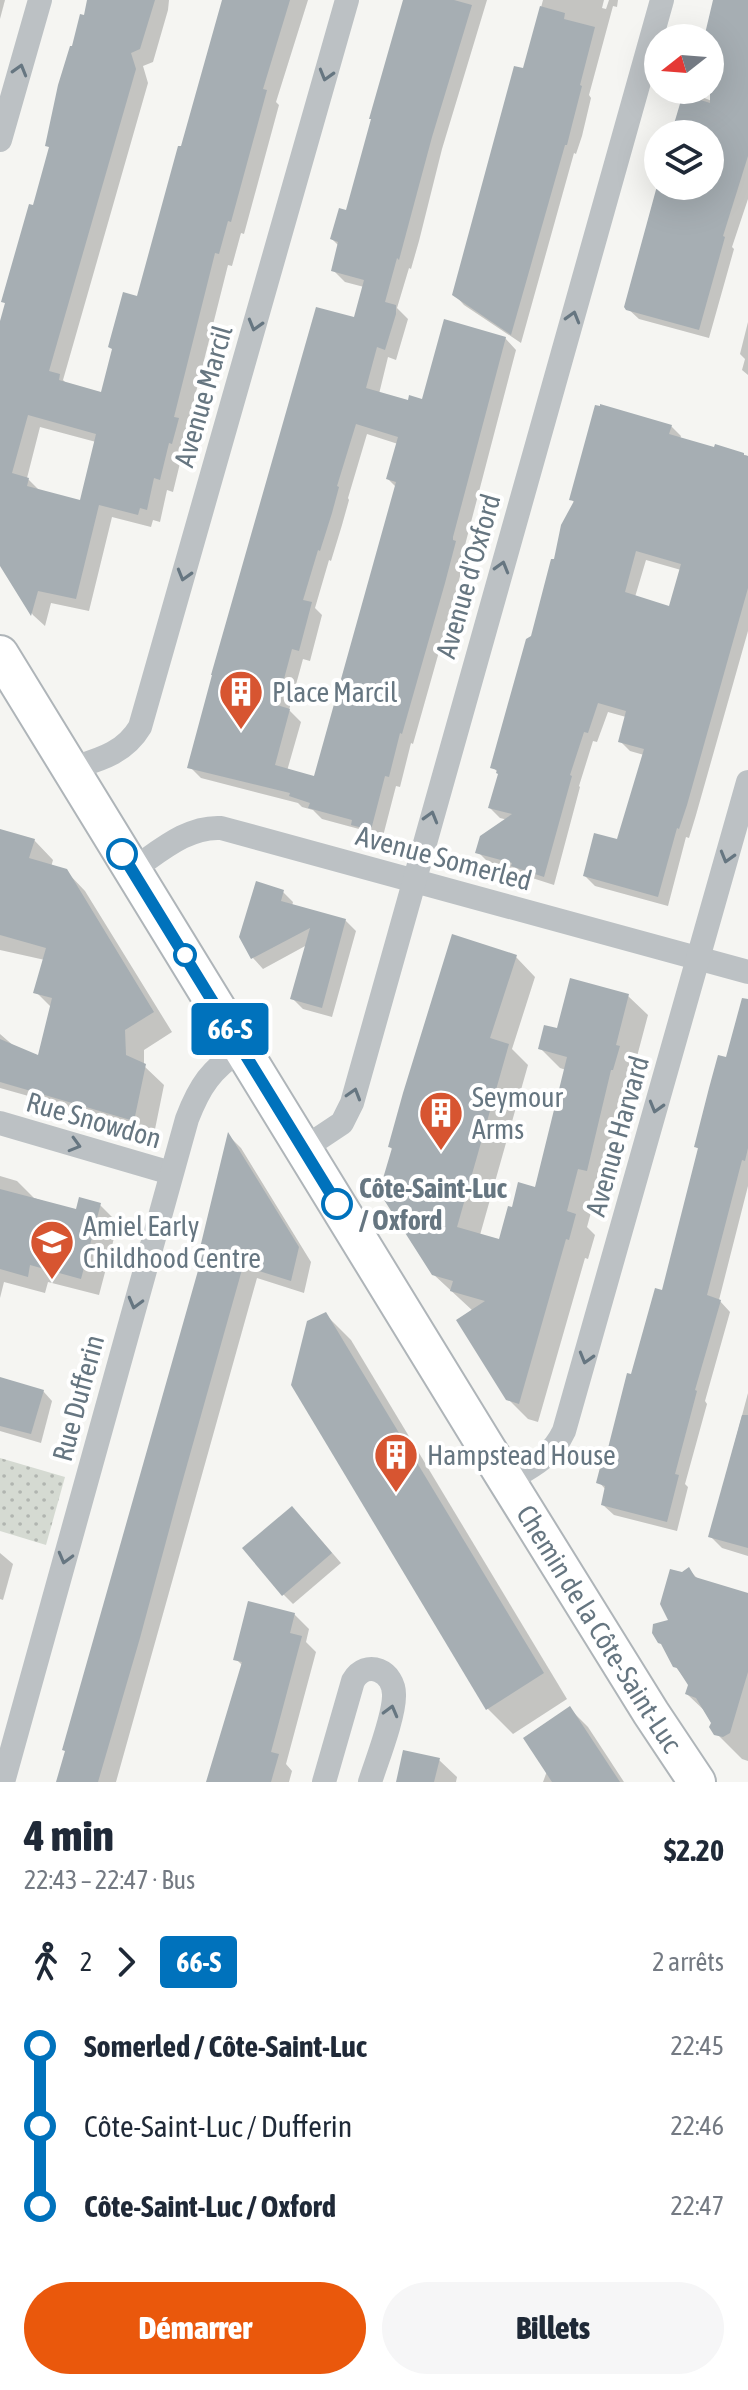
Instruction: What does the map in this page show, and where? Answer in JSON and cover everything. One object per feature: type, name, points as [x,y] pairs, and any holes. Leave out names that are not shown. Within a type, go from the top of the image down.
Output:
[{"type":"main road","name":"Chemin de la Côte-Saint-Luc","points":[[0,654],[507,1481],[697,1782]]},
{"type":"street","points":[[0,140],[40,0]]},
{"type":"street","name":"Avenue Marcil","points":[[70,769],[118,752],[140,727],[347,0]]},
{"type":"street","name":"Avenue d'Oxford","points":[[303,1149],[334,1130],[348,1113],[662,0]]},
{"type":"street","name":"Avenue Harvard","points":[[507,1481],[549,1454],[564,1431],[748,782]]},
{"type":"street","name":"Avenue Somerled","points":[[132,870],[186,835],[206,828],[221,828],[748,972]]},
{"type":"street","name":"Rue Dufferin","points":[[3,1782],[187,1119],[199,1090],[212,1072],[241,1049]]},
{"type":"street","name":"Rue Snowdon","points":[[0,1123],[171,1173]]},
{"type":"street","points":[[324,1782],[353,1681],[360,1672],[370,1669],[382,1671],[392,1681],[394,1698],[370,1782]]},
{"type":"shaded area","points":[[0,1458],[65,1477],[46,1545],[0,1531]]},
{"type":"building","points":[[87,0],[155,0],[140,49],[131,53],[136,69],[49,371],[60,374],[59,380],[101,392],[112,349],[108,347],[123,292],[137,296],[222,0],[290,0],[263,89],[267,90],[231,222],[228,221],[219,254],[215,253],[174,417],[179,418],[160,480],[154,478],[147,510],[140,508],[138,515],[99,505],[76,599],[38,591],[31,616],[0,566],[0,321],[5,303],[1,302],[49,147],[45,146],[58,85],[80,14],[84,15]],"holes":[[[28,415],[96,434],[80,500],[27,486],[29,478],[12,473]]]},
{"type":"building","points":[[403,0],[454,0],[472,5],[385,302],[396,305],[396,314],[385,350],[377,347],[366,388],[408,400],[409,395],[422,399],[444,319],[506,337],[453,537],[456,541],[445,583],[371,830],[351,825],[352,820],[308,808],[310,803],[289,796],[290,793],[187,768],[316,307],[354,317],[364,280],[331,271],[338,242],[330,239],[339,208],[346,210]],"holes":[[[356,424],[398,437],[386,479],[396,482],[314,776],[275,765],[290,709],[277,705],[292,649],[299,651],[312,602],[303,600],[332,513]]]},
{"type":"building","points":[[713,0],[748,0],[748,156],[699,330],[624,307],[653,200],[724,200],[724,120],[675,120],[680,104],[724,104],[724,24],[707,24]]},
{"type":"building","points":[[540,6],[565,13],[564,19],[595,27],[567,145],[511,335],[452,295],[514,66],[523,68]]},
{"type":"building","points":[[595,405],[672,425],[669,434],[714,447],[715,444],[748,456],[748,588],[658,897],[583,876],[594,833],[617,839],[644,749],[618,742],[626,711],[598,703],[588,733],[584,732],[570,775],[544,877],[511,866],[512,863],[475,853],[480,836],[512,814],[488,808],[498,774],[497,770],[490,768],[526,639],[531,636],[551,559],[554,559],[561,525],[574,501],[569,500]],"holes":[[[636,551],[681,564],[669,606],[625,592]]]},
{"type":"building","points":[[0,829],[35,839],[29,858],[67,869],[154,1012],[125,1030],[126,1055],[146,1064],[134,1121],[0,1082],[0,1039],[38,1055],[52,998],[33,993],[46,948],[0,935]]},
{"type":"building","points":[[256,881],[284,890],[281,901],[346,919],[322,1008],[290,999],[310,928],[251,959],[239,937]]},
{"type":"building","points":[[452,934],[517,955],[490,1038],[509,1044],[457,1227],[499,1239],[518,1182],[535,1187],[567,1057],[538,1049],[544,1025],[557,1028],[570,978],[629,994],[616,1045],[620,1046],[611,1070],[587,1171],[578,1169],[567,1211],[576,1214],[519,1404],[506,1400],[456,1320],[485,1301],[450,1291],[453,1281],[432,1275],[379,1192],[403,1093]]},
{"type":"building","points":[[742,998],[748,999],[748,1148],[745,1161],[742,1160],[707,1295],[721,1300],[695,1390],[667,1522],[601,1505],[605,1486],[596,1483],[655,1288],[662,1290],[718,1055],[726,1057]]},
{"type":"building","points":[[228,1132],[299,1247],[291,1281],[243,1266],[98,1782],[56,1782],[65,1751],[62,1750],[203,1253],[199,1252]]},
{"type":"building","points":[[0,1189],[76,1209],[79,1197],[101,1203],[81,1279],[30,1265],[28,1277],[0,1269]]},
{"type":"building","name":"Hampstead House","points":[[326,1312],[544,1673],[486,1710],[291,1385],[307,1321]]},
{"type":"building","points":[[0,1377],[44,1390],[31,1434],[0,1426]]},
{"type":"building","points":[[742,1415],[748,1415],[748,1548],[708,1537]]},
{"type":"building","points":[[292,1506],[332,1553],[282,1596],[242,1548]]},
{"type":"building","points":[[689,1567],[695,1577],[748,1593],[748,1672],[730,1733],[723,1737],[714,1735],[709,1727],[711,1723],[696,1698],[685,1694],[688,1685],[652,1633],[653,1624],[668,1620],[660,1604],[670,1569],[682,1572]]},
{"type":"building","points":[[248,1601],[295,1613],[290,1633],[302,1636],[271,1752],[279,1754],[271,1782],[206,1782],[242,1662],[233,1660]]},
{"type":"building","points":[[570,1706],[620,1782],[552,1782],[523,1738]]},
{"type":"building","points":[[403,1750],[440,1758],[434,1782],[396,1782]]},
{"type":"bus line","name":"66-S","points":[[122,854],[337,1204]]},
{"type":"place","name":"Place Marcil","points":[[241,731]]},
{"type":"place","name":"Seymour Arms","points":[[441,1152]]},
{"type":"place","name":"Côte-Saint-Luc / Oxford","points":[[337,1204]]},
{"type":"place","name":"Amiel Early Childhood Centre","points":[[52,1281]]},
{"type":"place","name":"Hampstead House","points":[[396,1494]]}]
